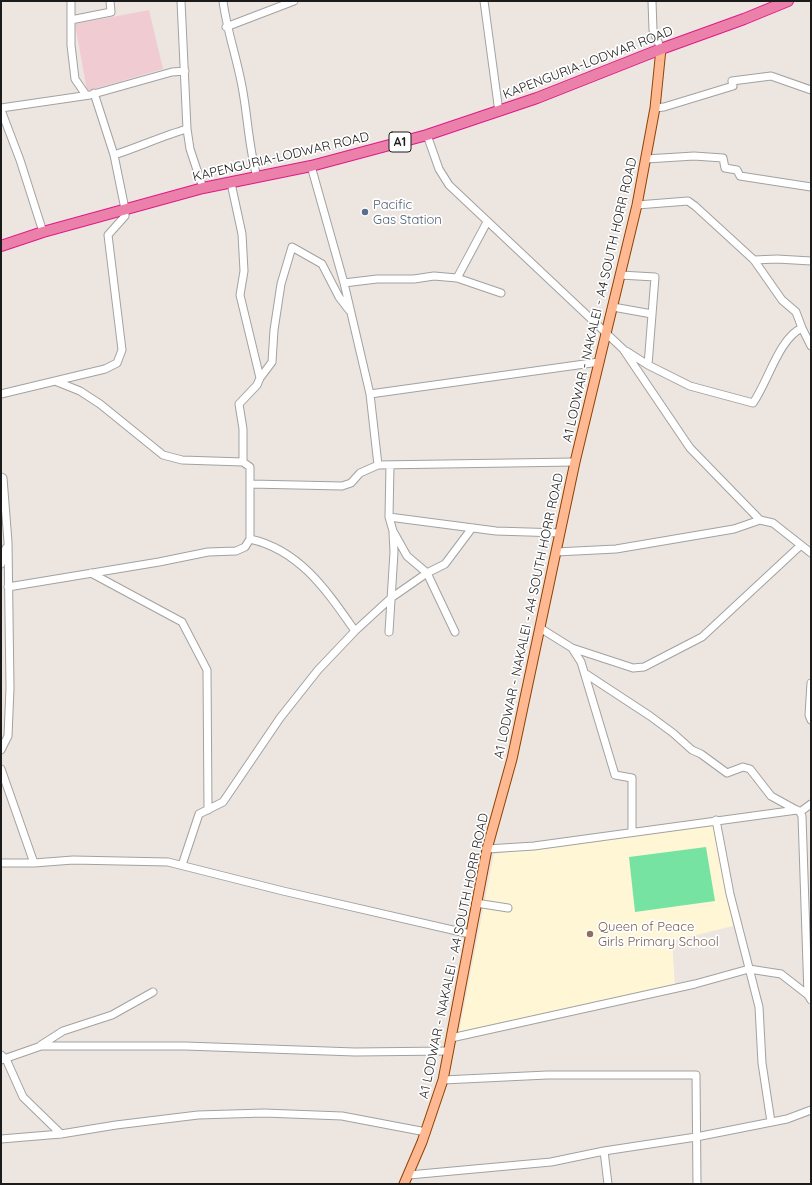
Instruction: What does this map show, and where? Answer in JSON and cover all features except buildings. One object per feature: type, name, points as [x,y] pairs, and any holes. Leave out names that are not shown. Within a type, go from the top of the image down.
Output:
[{"type":"highway","name":"KAPENGURIA-LODWAR ROAD","points":[[1,246],[43,232],[203,188],[311,166],[427,135],[499,112],[661,48],[744,19],[788,1]]},
{"type":"main road","name":"A1 LODWAR - NAKALEI - A4 SOUTH HORR ROAD","points":[[404,1184],[426,1132],[443,1080],[487,849],[512,759],[575,462],[637,205],[655,108],[661,48]]},
{"type":"street","points":[[71,1],[71,46],[75,79],[86,95]]},
{"type":"street","points":[[71,20],[111,12],[110,1]]},
{"type":"street","points":[[181,1],[187,129],[190,149],[203,188]]},
{"type":"street","points":[[223,1],[226,28],[243,91],[251,155],[257,177]]},
{"type":"street","points":[[226,28],[292,1]]},
{"type":"street","points":[[484,1],[499,112]]},
{"type":"street","points":[[652,1],[653,30],[661,48]]},
{"type":"street","points":[[43,232],[20,160],[1,109],[86,95],[172,72],[185,71]]},
{"type":"street","points":[[655,108],[664,107],[733,86],[732,81],[755,77],[771,76],[811,90]]},
{"type":"street","points":[[1,394],[105,369],[117,363],[122,350],[108,235],[110,230],[125,216],[125,209],[114,155],[94,93]]},
{"type":"street","points":[[114,155],[135,149],[162,136],[187,129]]},
{"type":"street","points":[[427,135],[438,168],[449,185],[487,222],[564,292],[606,334],[623,349],[648,365],[690,386],[753,403],[771,372],[776,358],[794,331],[802,328]]},
{"type":"street","points":[[646,159],[694,156],[723,158],[725,168],[737,170],[740,176],[811,186]]},
{"type":"street","points":[[311,166],[344,283],[370,394],[378,465]]},
{"type":"street","points":[[231,183],[242,234],[244,271],[240,295],[260,378]]},
{"type":"street","points":[[637,205],[688,202],[695,206],[754,260],[782,300],[796,312],[811,346]]},
{"type":"street","points":[[457,278],[487,222]]},
{"type":"street","points":[[243,462],[243,429],[239,404],[257,385],[260,378],[272,362],[274,330],[281,284],[292,247],[322,264],[340,297],[351,311]]},
{"type":"street","points":[[754,260],[777,259],[811,261]]},
{"type":"street","points":[[620,274],[655,277],[648,365]]},
{"type":"street","points":[[344,283],[377,279],[414,279],[434,276],[457,278],[501,294]]},
{"type":"street","points":[[612,307],[652,314]]},
{"type":"street","points":[[623,349],[690,448],[760,520]]},
{"type":"street","points":[[370,394],[599,362]]},
{"type":"street","points":[[8,587],[208,552],[236,551],[245,547],[250,538],[250,467],[243,462],[182,460],[163,455],[100,404],[55,380]]},
{"type":"street","points":[[250,484],[342,486],[351,483],[360,473],[378,465],[575,462]]},
{"type":"street","points":[[389,632],[394,552],[393,531],[389,517],[390,465]]},
{"type":"street","points":[[1,477],[3,478],[8,542],[8,736],[1,750]]},
{"type":"street","points":[[389,517],[496,531],[560,533]]},
{"type":"street","points":[[556,552],[616,549],[734,528],[760,520],[773,523],[811,553]]},
{"type":"street","points":[[182,865],[198,814],[223,802],[280,718],[318,670],[355,631],[391,598],[427,573],[445,564],[472,528]]},
{"type":"street","points":[[393,531],[407,556],[427,573],[455,632]]},
{"type":"street","points":[[250,538],[266,542],[297,562],[320,582],[355,631]]},
{"type":"street","points":[[1,564],[8,542]]},
{"type":"street","points":[[540,628],[572,648],[633,668],[644,667],[702,637],[801,546]]},
{"type":"street","points":[[91,573],[182,622],[207,670],[208,810]]},
{"type":"street","points":[[572,648],[586,674],[615,775],[632,778],[632,832]]},
{"type":"street","points":[[586,674],[650,716],[673,733],[692,750],[701,754],[727,773],[743,767],[750,769],[771,796],[799,811],[802,816],[808,912],[809,997]]},
{"type":"street","points":[[811,683],[809,715],[811,720]]},
{"type":"street","points":[[1,768],[34,863]]},
{"type":"street","points":[[487,849],[534,846],[716,820],[799,811],[811,804]]},
{"type":"street","points":[[716,820],[730,894],[760,1007],[762,1063],[771,1122]]},
{"type":"street","points":[[803,837],[811,837]]},
{"type":"street","points":[[1,863],[89,860],[168,862],[470,934]]},
{"type":"street","points":[[476,903],[508,908]]},
{"type":"street","points":[[451,1038],[695,984],[749,969],[781,974],[809,997]]},
{"type":"street","points":[[61,1134],[23,1097],[3,1058],[41,1046],[63,1031],[112,1015],[153,992]]},
{"type":"street","points":[[41,1046],[185,1046],[355,1052],[449,1051]]},
{"type":"street","points":[[443,1080],[547,1075],[696,1075],[697,1184]]},
{"type":"street","points":[[409,1175],[551,1162],[604,1151],[696,1137],[787,1119],[811,1110]]},
{"type":"street","points":[[1,1140],[61,1134],[116,1125],[198,1115],[264,1113],[342,1116],[426,1132]]},
{"type":"street","points":[[604,1151],[608,1184]]},
{"type":"shaded area","points":[[149,10],[163,69],[87,91],[75,24]]},
{"type":"shaded area","name":"Queen of Peace Girls Primary School","points":[[715,823],[733,926],[672,941],[675,986],[459,1032],[494,854]]},
{"type":"green space","points":[[706,847],[715,901],[635,912],[629,857]]},
{"type":"place","name":"Pacific Gas Station","points":[[365,212]]},
{"type":"place","name":"Queen of Peace Girls Primary School","points":[[590,934]]}]
